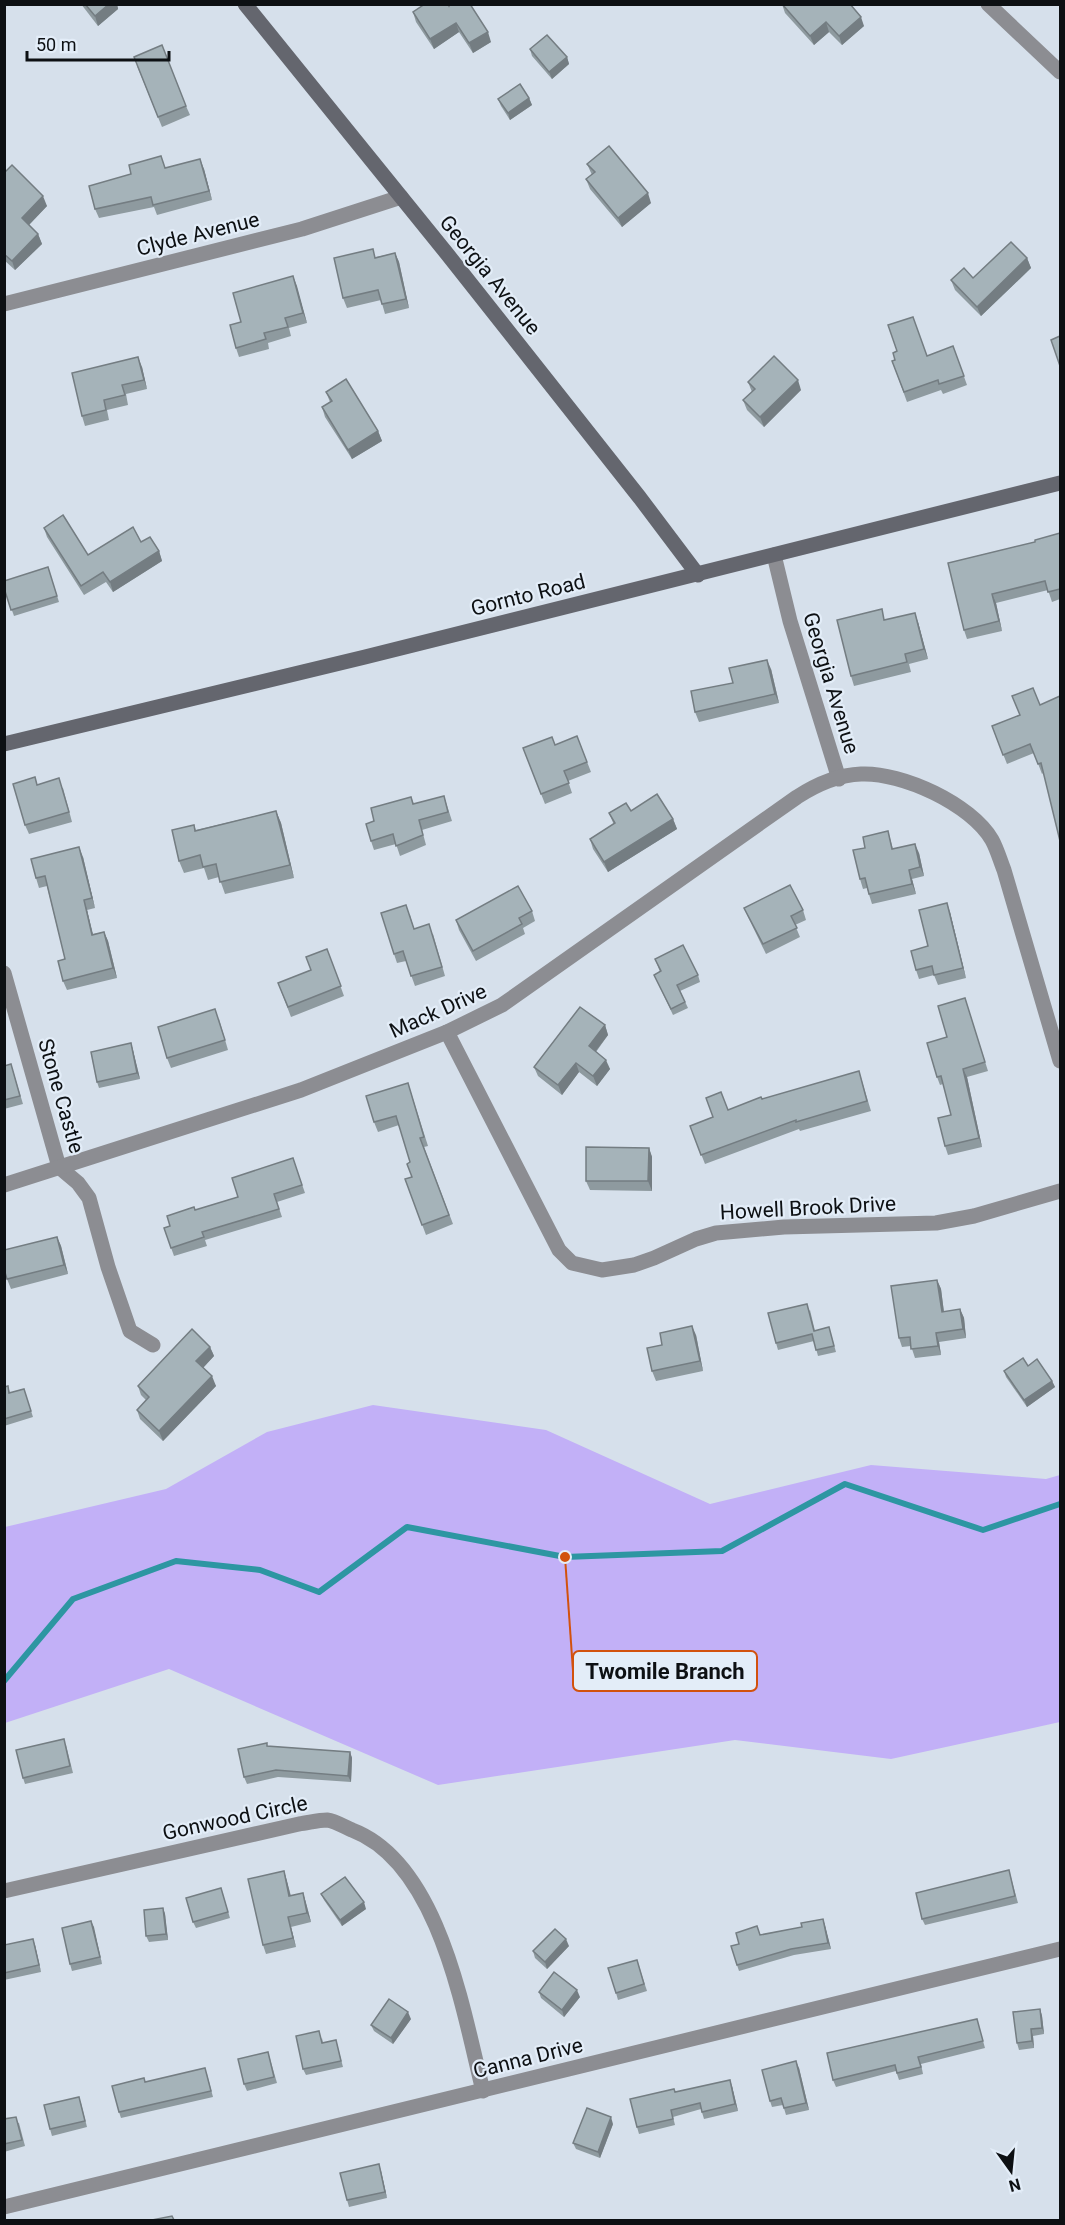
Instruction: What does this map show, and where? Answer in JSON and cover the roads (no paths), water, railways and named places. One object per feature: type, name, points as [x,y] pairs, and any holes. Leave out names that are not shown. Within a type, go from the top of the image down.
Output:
[{"type":"main road","name":"Georgia Avenue","points":[[245,4],[640,498],[698,575]]},
{"type":"main road","name":"Gornto Road","points":[[6,740],[698,575],[1060,483]]},
{"type":"street","points":[[988,4],[1060,72]]},
{"type":"street","name":"Clyde Avenue","points":[[4,304],[302,229],[401,197]]},
{"type":"street","name":"Georgia Avenue","points":[[774,555],[790,621],[839,779],[860,774],[890,776],[923,788],[952,802],[977,821],[992,840],[1004,870],[1060,1061]]},
{"type":"street","name":"Mack Drive","points":[[4,1185],[301,1090],[447,1032],[502,1005],[797,797],[822,782],[839,779]]},
{"type":"street","name":"Stone Castle","points":[[4,973],[59,1167],[78,1183],[89,1198],[108,1267],[130,1331],[153,1345]]},
{"type":"street","name":"Howell Brook Drive","points":[[447,1032],[559,1250],[572,1263],[585,1268],[602,1270],[634,1265],[716,1233],[784,1227],[936,1223],[974,1216],[1060,1191]]},
{"type":"street","name":"Gonwood Circle","points":[[4,1891],[299,1824],[328,1820],[361,1833],[391,1852],[427,1905],[446,1952],[483,2091]]},
{"type":"street","name":"Canna Drive","points":[[4,2207],[1060,1949]]},
{"type":"waterway","points":[[4,1681],[73,1599],[176,1561],[260,1570],[319,1592],[407,1527],[565,1557],[722,1551],[845,1484],[983,1530],[1060,1504]]},
{"type":"place","name":"Twomile Branch","points":[[565,1557]]}]
